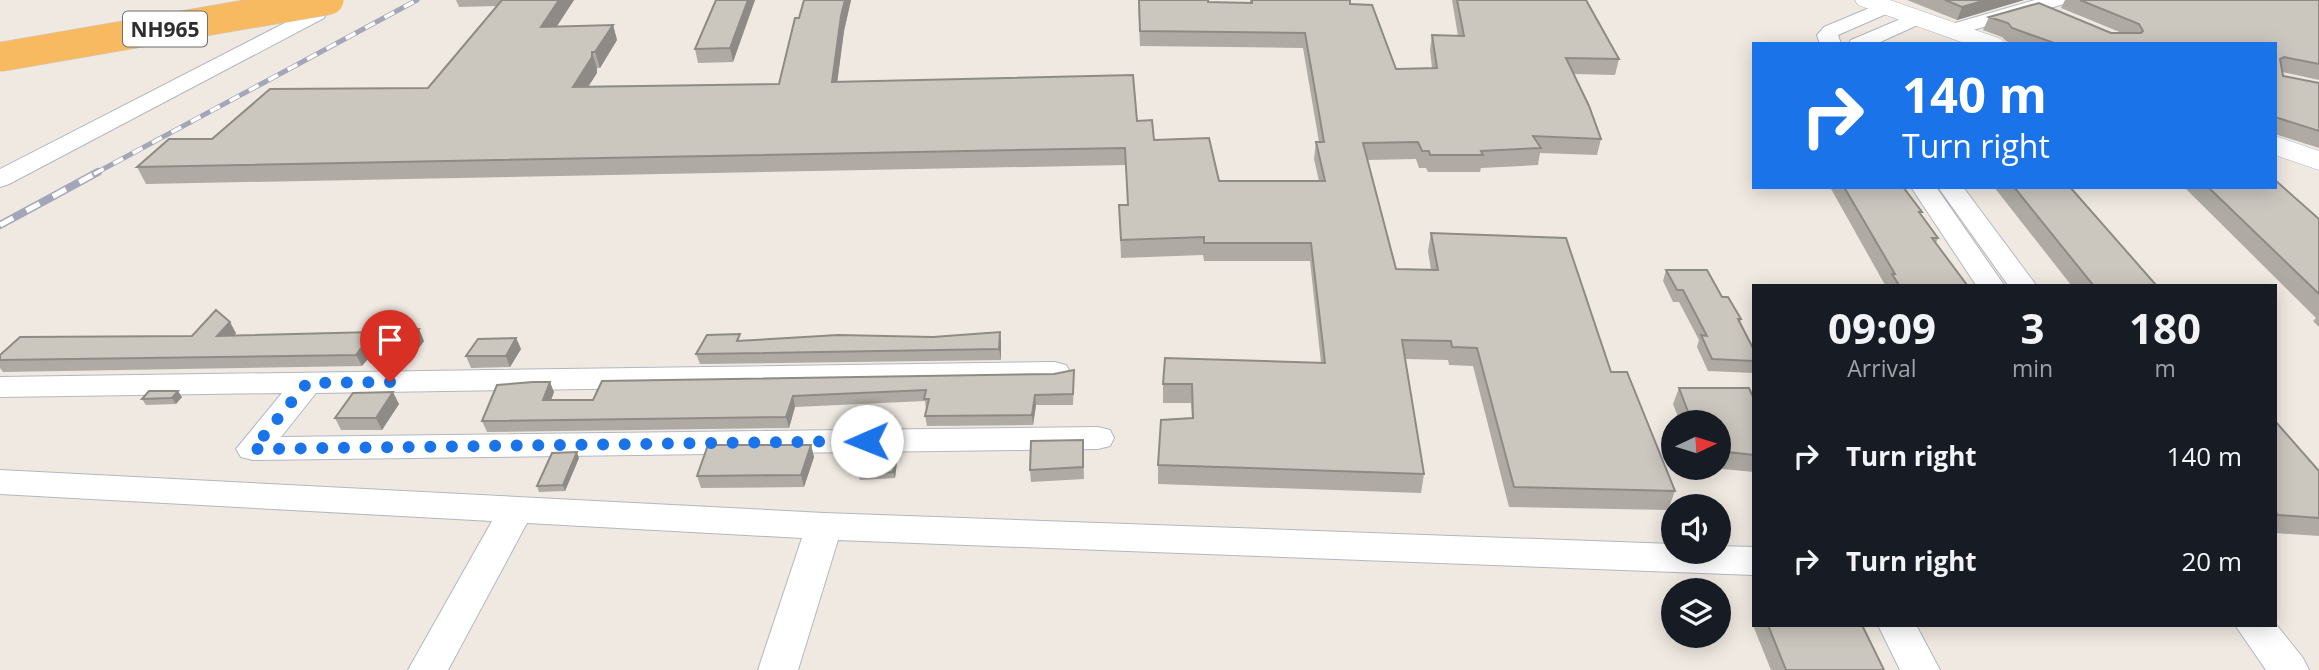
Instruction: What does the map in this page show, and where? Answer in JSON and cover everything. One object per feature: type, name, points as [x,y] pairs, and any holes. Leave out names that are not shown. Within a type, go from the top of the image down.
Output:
[{"type":"highway","name":"NH965","points":[[0,57],[323,5]]},
{"type":"street","points":[[0,47],[273,0]]},
{"type":"street","points":[[1952,30],[2057,0]]},
{"type":"street","points":[[1830,42],[1827,34],[1876,3],[1986,42]]},
{"type":"street","points":[[0,71],[323,5]]},
{"type":"street","points":[[0,179],[323,5]]},
{"type":"street","points":[[2033,6],[2067,20]]},
{"type":"street","points":[[1863,42],[1917,18]]},
{"type":"street","points":[[2277,146],[2319,161]]},
{"type":"street","points":[[1924,189],[1989,284]]},
{"type":"street","points":[[1951,189],[2021,284]]},
{"type":"street","points":[[0,387],[1055,372]]},
{"type":"street","points":[[307,383],[253,449],[1098,438]]},
{"type":"street","points":[[0,482],[824,526],[1752,561]]},
{"type":"street","points":[[428,670],[516,510]]},
{"type":"street","points":[[778,670],[824,526]]},
{"type":"street","points":[[1898,627],[1920,670]]},
{"type":"street","points":[[2256,627],[2289,670]]},
{"type":"building","points":[[502,0],[559,0],[541,27],[613,25],[595,52],[592,52],[592,57],[573,87],[779,84],[795,18],[799,18],[804,0],[845,0],[832,82],[1133,75],[1137,121],[1152,120],[1154,140],[1209,138],[1219,181],[1325,181],[1316,142],[1324,142],[1305,33],[1140,31],[1139,0],[1252,3],[1252,0],[1350,0],[1350,4],[1372,5],[1396,69],[1437,68],[1432,35],[1464,36],[1457,0],[1586,0],[1619,59],[1566,58],[1601,139],[1533,136],[1541,148],[1481,151],[1483,155],[1430,155],[1429,151],[1422,151],[1418,142],[1363,143],[1396,269],[1438,270],[1431,233],[1566,238],[1611,372],[1627,372],[1661,456],[1661,480],[1671,480],[1675,491],[1514,487],[1477,348],[1452,347],[1451,341],[1402,340],[1424,474],[1158,465],[1161,420],[1193,418],[1192,384],[1163,384],[1165,358],[1325,363],[1311,243],[1204,243],[1204,237],[1121,240],[1119,205],[1128,205],[1125,148],[137,167],[169,139],[212,139],[270,89],[428,88]]},
{"type":"building","points":[[716,0],[748,0],[730,48],[695,49]]},
{"type":"building","points":[[1945,0],[1986,0],[1962,7]]},
{"type":"building","points":[[2080,0],[2319,0],[2319,64],[2284,57],[2280,59],[2283,76],[2319,83],[2319,131],[2277,118],[2277,42],[2051,42],[1989,17],[2039,3],[2111,33],[2141,33],[2143,31],[2139,24]]},
{"type":"building","points":[[2277,182],[2319,219],[2319,294],[2210,189],[2277,189]]},
{"type":"building","points":[[1845,189],[1905,189],[1938,238],[1932,238],[1966,284],[1898,284],[1892,274],[1895,274]]},
{"type":"building","points":[[2016,189],[2072,189],[2155,284],[2092,284]]},
{"type":"building","points":[[1666,270],[1707,270],[1722,297],[1728,297],[1741,319],[1738,319],[1752,346],[1752,361],[1712,359],[1701,335],[1707,336],[1683,290],[1677,290]]},
{"type":"building","points":[[216,310],[230,322],[217,336],[373,332],[356,355],[0,360],[0,355],[20,337],[192,336]]},
{"type":"building","points":[[419,329],[403,351],[364,352],[381,330]]},
{"type":"building","points":[[1000,332],[999,349],[696,354],[707,335],[740,334],[737,341],[838,335],[933,337]]},
{"type":"building","points":[[516,338],[506,356],[466,356],[478,339]]},
{"type":"building","points":[[1074,370],[1073,394],[1035,395],[1032,415],[925,416],[929,399],[924,399],[926,390],[793,396],[786,417],[482,421],[497,385],[550,382],[543,400],[593,400],[602,381],[1054,374]]},
{"type":"building","points":[[1679,388],[1749,388],[1752,395],[1752,455],[1731,452],[1731,410],[1687,410]]},
{"type":"building","points":[[149,391],[178,391],[172,398],[142,399]]},
{"type":"building","points":[[393,392],[376,418],[335,418],[353,393]]},
{"type":"building","points":[[2277,423],[2319,471],[2319,518],[2278,515]]},
{"type":"building","points":[[1083,440],[1083,467],[1030,470],[1031,441]]},
{"type":"building","points":[[708,445],[811,445],[801,475],[697,476]]},
{"type":"building","points":[[897,448],[893,472],[858,474],[863,449]]},
{"type":"building","points":[[577,452],[563,485],[537,486],[552,453]]},
{"type":"building","points":[[1769,627],[1863,627],[1884,670],[1786,670]]},
{"type":"railway","points":[[94,174],[417,0]]},
{"type":"railway","points":[[0,225],[98,172]]},
{"type":"route","points":[[390,382],[307,383],[253,449],[867,441]]}]
